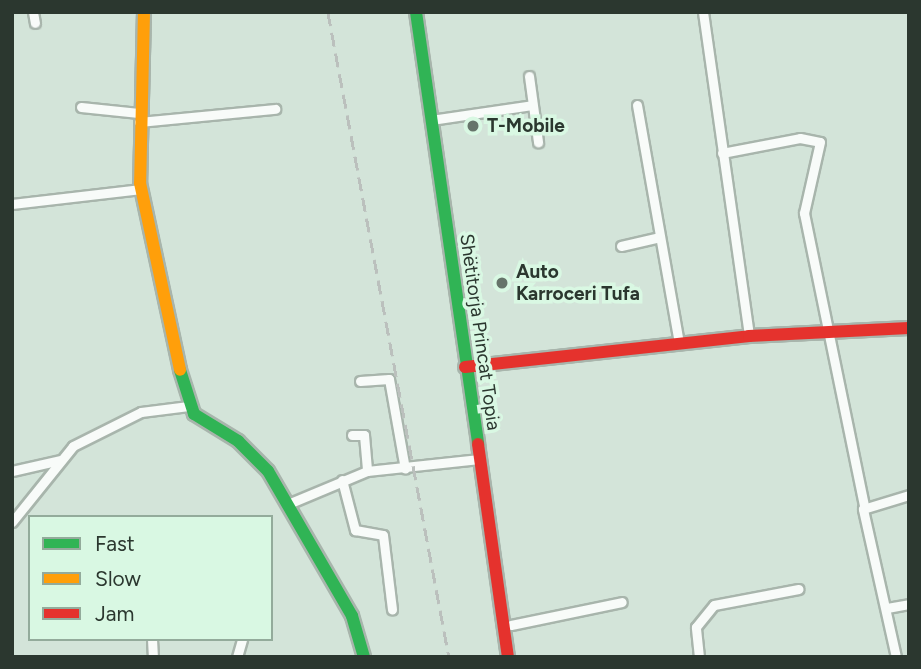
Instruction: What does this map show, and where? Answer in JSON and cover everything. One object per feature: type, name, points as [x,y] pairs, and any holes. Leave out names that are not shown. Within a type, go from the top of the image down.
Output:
[{"type":"street","points":[[33,12],[35,23]]},
{"type":"street","points":[[144,12],[139,118],[141,189],[189,405],[250,451],[288,504],[352,616],[364,657]]},
{"type":"street","name":"Shëtitorja Princat Topia","points":[[416,12],[508,657]]},
{"type":"street","points":[[704,12],[749,335]]},
{"type":"street","points":[[529,76],[538,142]]},
{"type":"street","points":[[431,120],[532,105]]},
{"type":"street","points":[[637,105],[679,343]]},
{"type":"street","points":[[81,107],[139,118],[275,109]]},
{"type":"street","points":[[722,153],[800,138],[820,142],[804,205],[896,657]]},
{"type":"street","points":[[12,204],[141,189]]},
{"type":"street","points":[[621,246],[660,237]]},
{"type":"street","points":[[465,367],[749,335],[829,335],[909,328]]},
{"type":"street","points":[[359,382],[389,379],[405,469]]},
{"type":"street","points":[[12,523],[60,460],[107,426],[141,412],[189,405]]},
{"type":"street","points":[[352,435],[364,435],[367,471]]},
{"type":"street","points":[[288,504],[367,471],[405,469],[479,458]]},
{"type":"street","points":[[12,471],[60,460]]},
{"type":"street","points":[[342,480],[355,530],[383,535],[392,609]]},
{"type":"street","points":[[864,505],[909,495]]},
{"type":"street","points":[[699,657],[696,627],[714,605],[799,589]]},
{"type":"street","points":[[511,625],[622,601]]},
{"type":"street","points":[[887,608],[909,604]]},
{"type":"railway","points":[[328,12],[449,657]]},
{"type":"traffic: fast","points":[[416,12],[478,444]]},
{"type":"traffic: fast","points":[[180,370],[194,414],[238,441],[268,471],[352,616],[364,657]]},
{"type":"traffic: slow","points":[[144,12],[140,183],[180,370]]},
{"type":"traffic: jam","points":[[465,367],[749,336],[909,328]]},
{"type":"traffic: jam","points":[[478,444],[508,657]]},
{"type":"place","name":"T-Mobile","points":[[473,126]]},
{"type":"place","name":"Auto Karroceri Tufa","points":[[502,283]]}]
